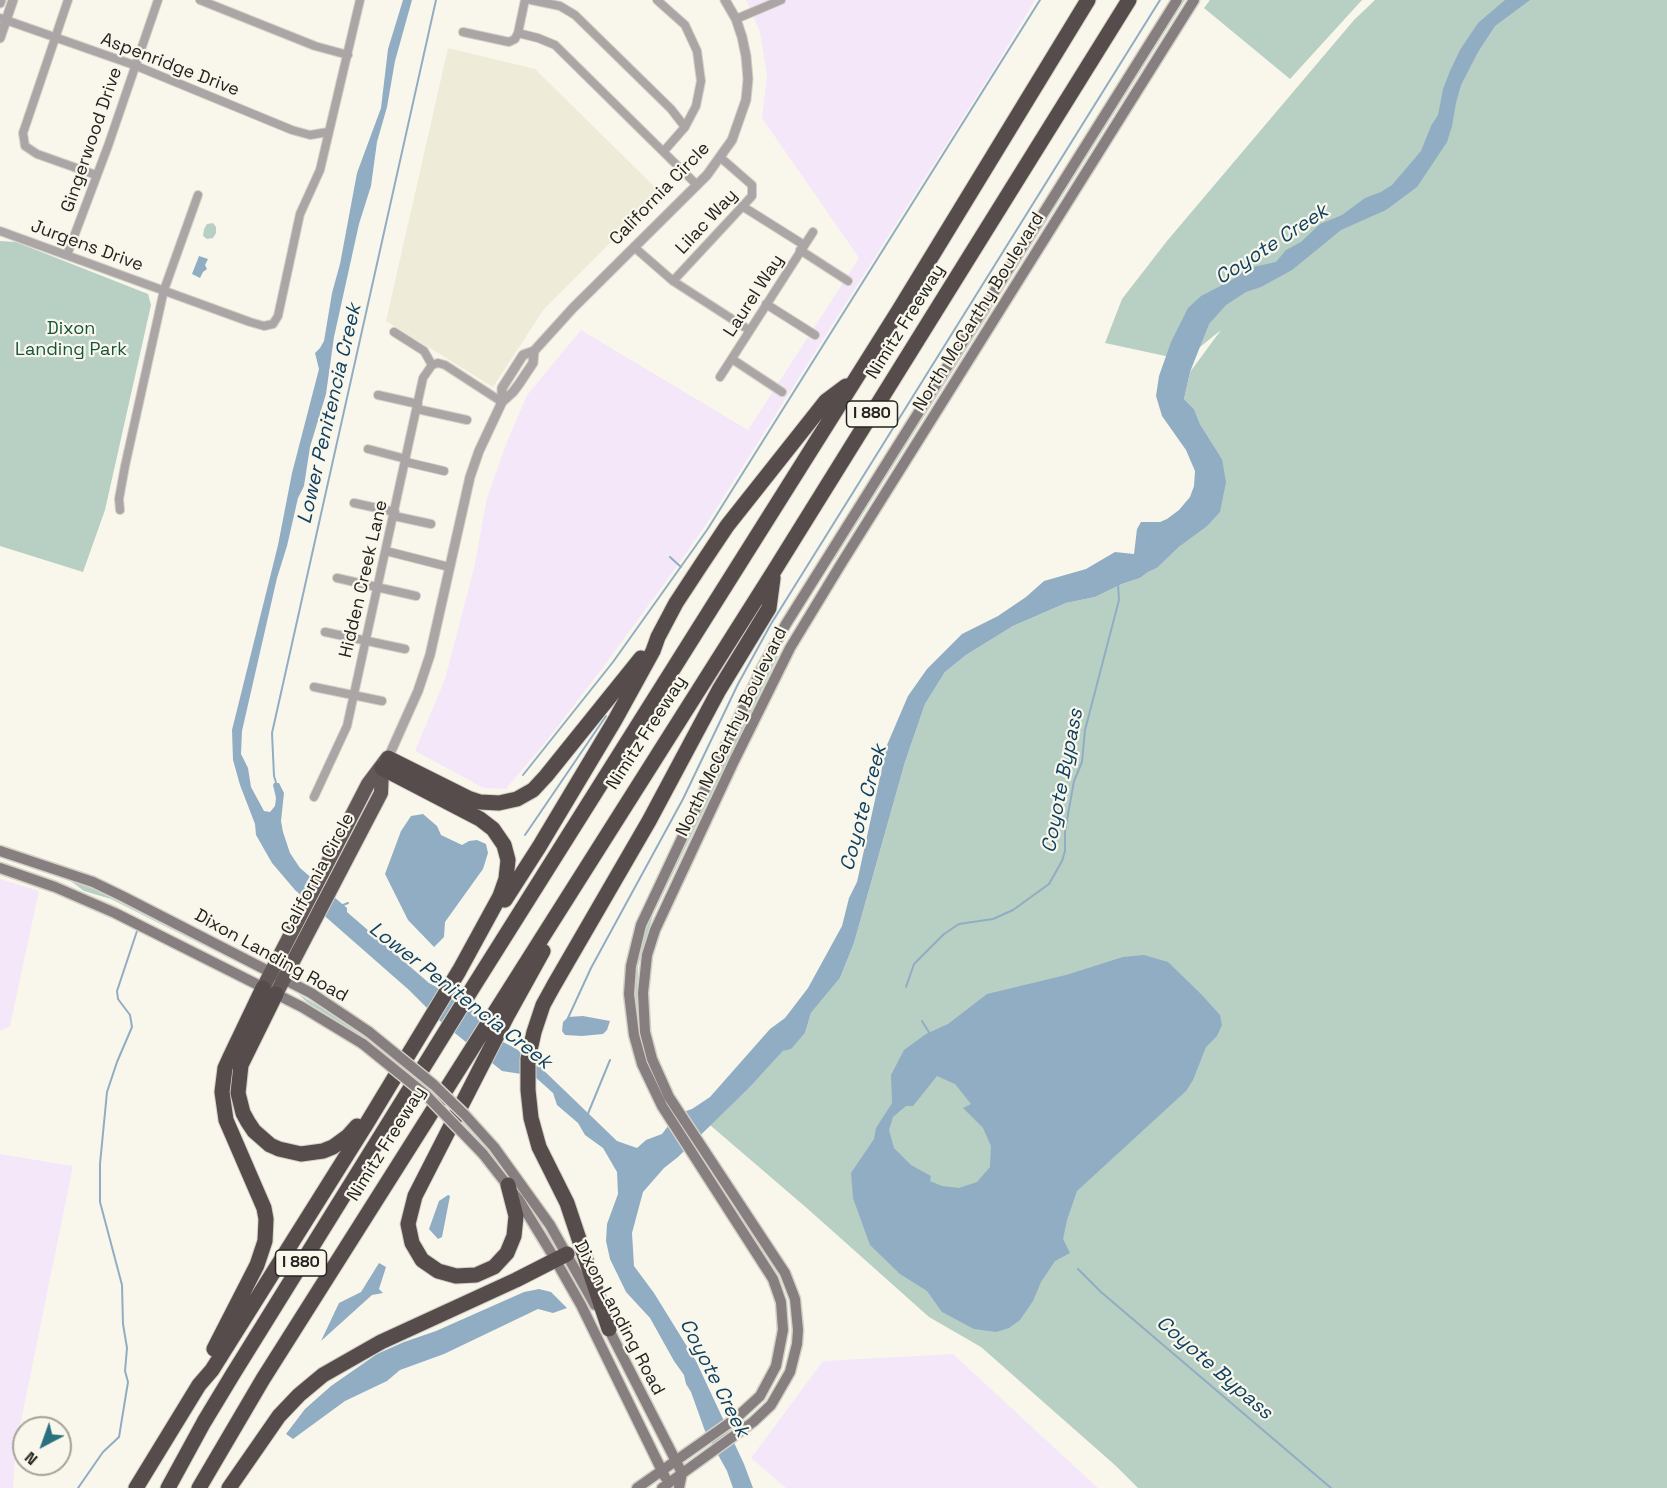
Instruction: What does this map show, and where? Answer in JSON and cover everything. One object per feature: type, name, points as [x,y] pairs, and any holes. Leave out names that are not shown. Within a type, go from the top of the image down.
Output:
[{"type":"highway","name":"Nimitz Freeway","points":[[168,1488],[204,1422],[475,984],[899,310],[1088,0]]},
{"type":"highway","name":"Nimitz Freeway","points":[[200,1488],[263,1379],[463,1061],[504,1008],[611,825],[774,571],[1129,0]]},
{"type":"highway","points":[[136,1488],[539,847],[626,700],[676,603],[727,526],[826,401],[855,379]]},
{"type":"highway","points":[[609,1329],[567,1203],[539,1147],[531,1118],[528,1059],[543,1005],[649,821],[719,690],[769,608],[774,571]]},
{"type":"highway","points":[[385,763],[480,802],[499,803],[516,799],[533,790],[546,776],[658,637]]},
{"type":"highway","points":[[385,763],[480,819],[493,829],[504,844],[508,860],[506,879],[500,896],[459,971]]},
{"type":"highway","name":"California Circle","points":[[307,920],[326,866],[368,784],[385,763]]},
{"type":"highway","name":"California Circle","points":[[270,991],[307,920],[337,876],[381,793],[385,763]]},
{"type":"highway","points":[[270,991],[241,1065],[238,1083],[243,1113],[262,1139],[279,1149],[301,1154],[333,1147],[355,1129],[390,1083]]},
{"type":"highway","points":[[199,1385],[206,1365],[257,1265],[265,1241],[264,1208],[226,1120],[222,1092],[225,1068],[230,1057],[270,991]]},
{"type":"highway","points":[[504,1008],[478,1073],[412,1205],[408,1224],[409,1234],[422,1260],[438,1271],[456,1276],[476,1275],[494,1267],[507,1253],[514,1236],[516,1216],[508,1185]]},
{"type":"highway","points":[[229,1488],[279,1416],[323,1375],[381,1342],[561,1257]]},
{"type":"main road","name":"North McCarthy Boulevard","points":[[682,1473],[742,1431],[775,1400],[794,1358],[797,1344],[797,1315],[795,1299],[785,1273],[728,1187],[647,1078],[634,1040],[630,1008],[631,966],[646,912],[781,633],[1177,0]]},
{"type":"main road","name":"North McCarthy Boulevard","points":[[637,1488],[735,1419],[752,1404],[765,1387],[780,1354],[783,1330],[781,1302],[773,1278],[665,1102],[645,1032],[643,993],[645,968],[659,919],[790,648],[1194,0]]},
{"type":"main road","points":[[992,295],[1005,303]]},
{"type":"main road","points":[[875,481],[888,489]]},
{"type":"main road","points":[[721,755],[734,761]]},
{"type":"main road","name":"Dixon Landing Road","points":[[0,851],[93,882],[278,975],[311,993],[369,1032],[434,1085],[494,1147],[550,1225],[561,1257],[581,1305],[661,1471],[671,1487],[682,1473],[609,1329],[561,1257],[508,1185],[483,1154],[426,1095],[363,1044],[302,1007],[115,914],[55,887],[0,868]]},
{"type":"main road","points":[[773,1278],[785,1273]]},
{"type":"street","points":[[0,38],[3,19],[13,0]]},
{"type":"street","points":[[68,0],[22,133],[25,146],[37,154],[96,175]]},
{"type":"street","name":"Gingerwood Drive","points":[[67,255],[158,0]]},
{"type":"street","points":[[200,0],[315,46],[348,56]]},
{"type":"street","points":[[328,132],[360,0]]},
{"type":"street","points":[[463,32],[509,42],[515,39],[525,0]]},
{"type":"street","points":[[531,0],[560,6],[575,15],[686,127]]},
{"type":"street","points":[[657,0],[685,26],[697,51],[701,81],[696,106],[686,127],[664,151]]},
{"type":"street","name":"California Circle","points":[[385,763],[421,684],[430,656],[470,477],[502,402],[513,392],[533,363],[534,351],[565,316],[697,185],[721,159],[732,140],[747,100],[746,56],[736,19],[725,0]]},
{"type":"street","points":[[736,19],[781,0]]},
{"type":"street","name":"Aspenridge Drive","points":[[3,19],[134,65],[292,130],[310,135],[328,132]]},
{"type":"street","points":[[518,33],[555,45],[697,185]]},
{"type":"street","name":"Jurgens Drive","points":[[0,231],[264,327],[273,324],[278,316],[300,214],[320,170],[328,132]]},
{"type":"street","name":"Lilac Way","points":[[673,281],[752,196],[752,185],[721,159]]},
{"type":"street","points":[[120,510],[119,499],[127,456],[164,290],[198,195]]},
{"type":"street","points":[[742,206],[848,281]]},
{"type":"street","name":"Laurel Way","points":[[720,377],[813,232]]},
{"type":"street","points":[[634,247],[673,281],[749,330]]},
{"type":"street","points":[[766,304],[815,335]]},
{"type":"street","points":[[394,332],[424,351],[432,365],[438,363],[445,365],[502,402]]},
{"type":"street","points":[[732,358],[782,392]]},
{"type":"street","name":"Hidden Creek Lane","points":[[314,796],[347,726],[423,378],[432,365]]},
{"type":"street","points":[[378,395],[467,420]]},
{"type":"street","points":[[368,449],[444,471]]},
{"type":"street","points":[[354,503],[431,524]]},
{"type":"street","points":[[386,551],[449,567]]},
{"type":"street","points":[[337,578],[416,596]]},
{"type":"street","points":[[325,632],[405,649]]},
{"type":"street","points":[[314,687],[382,701]]},
{"type":"shaded area","points":[[746,0],[1035,0],[709,520],[675,569],[545,743],[506,789],[484,788],[415,751],[445,679],[474,568],[487,498],[506,444],[527,395],[581,330],[748,430],[859,258],[762,118],[767,76],[760,32]]},
{"type":"shaded area","points":[[448,48],[535,69],[663,195],[648,210],[639,214],[544,309],[493,387],[386,321]]},
{"type":"shaded area","points":[[0,879],[39,891],[10,1026],[0,1031]]},
{"type":"shaded area","points":[[0,1154],[73,1166],[22,1416],[12,1416],[13,1488],[0,1488]]},
{"type":"shaded area","points":[[953,1354],[1098,1488],[786,1488],[751,1458],[823,1361]]},
{"type":"green space","points":[[1179,0],[1185,0],[1005,287],[1041,229],[1053,203]]},
{"type":"green space","points":[[1210,0],[1362,0],[1290,79],[1204,8]]},
{"type":"green space","points":[[1375,0],[1667,0],[1667,1488],[1138,1488],[981,1347],[929,1317],[710,1125],[783,1051],[791,1048],[805,1033],[811,1013],[840,978],[854,943],[905,762],[925,704],[945,672],[966,655],[1013,626],[1066,603],[1095,597],[1140,578],[1157,568],[1180,546],[1222,459],[1200,424],[1194,409],[1184,399],[1190,372],[1221,330],[1184,360],[1105,343],[1122,299],[1167,241],[1354,20]]},
{"type":"green space","points":[[213,223],[216,233],[213,238],[207,239],[203,236],[204,229],[207,224]]},
{"type":"green space","name":"Dixon Landing Park","points":[[0,241],[16,242],[148,294],[151,305],[105,510],[83,572],[0,546]]},
{"type":"green space","points":[[989,309],[991,310],[834,560],[831,559]]},
{"type":"green space","points":[[773,654],[778,656],[653,915],[638,966],[637,1020],[645,1058],[663,1099],[707,1165],[705,1165],[661,1097],[643,1057],[633,1010],[634,964],[649,912]]},
{"type":"green space","points":[[68,879],[96,890],[242,965],[111,899],[84,891]]},
{"type":"green space","points":[[298,994],[322,1008],[379,1047],[438,1096],[495,1156],[541,1221],[495,1157],[442,1101],[373,1043],[308,1003]]},
{"type":"water","points":[[403,0],[412,0],[395,61],[387,107],[377,142],[371,186],[359,224],[334,337],[326,394],[310,447],[304,486],[298,498],[277,578],[242,731],[241,754],[248,768],[251,787],[264,811],[270,812],[275,806],[273,785],[279,783],[284,793],[281,821],[283,832],[290,853],[300,868],[429,983],[464,1002],[485,1027],[501,1041],[536,1063],[617,1141],[637,1148],[646,1140],[662,1134],[677,1114],[692,1109],[710,1097],[770,1029],[785,1018],[808,988],[842,926],[849,898],[857,882],[887,745],[908,696],[927,669],[962,634],[998,616],[1026,597],[1044,581],[1086,569],[1115,552],[1134,554],[1137,529],[1141,522],[1160,522],[1167,519],[1190,497],[1194,486],[1195,471],[1186,450],[1162,416],[1156,396],[1159,376],[1171,342],[1188,308],[1201,296],[1232,280],[1248,268],[1276,262],[1286,250],[1301,242],[1320,224],[1342,215],[1365,198],[1392,185],[1421,151],[1438,115],[1443,89],[1450,71],[1460,50],[1478,23],[1505,0],[1530,0],[1495,26],[1478,52],[1461,85],[1447,142],[1417,187],[1386,210],[1341,230],[1292,270],[1261,287],[1246,292],[1226,305],[1209,324],[1190,372],[1184,399],[1194,409],[1200,424],[1222,459],[1226,482],[1220,512],[1207,526],[1180,546],[1157,568],[1140,578],[1095,597],[1066,603],[1013,626],[966,655],[945,672],[925,704],[905,762],[854,943],[840,978],[811,1013],[805,1033],[791,1049],[783,1051],[751,1086],[664,1168],[643,1192],[632,1233],[634,1266],[654,1293],[696,1361],[753,1488],[733,1488],[727,1471],[705,1431],[684,1375],[650,1318],[626,1292],[610,1259],[606,1241],[607,1224],[618,1194],[617,1172],[603,1148],[585,1135],[578,1123],[557,1105],[553,1093],[534,1076],[502,1071],[441,1022],[409,990],[295,890],[272,863],[256,835],[255,824],[233,760],[232,730],[278,545],[292,473],[319,369],[315,353],[324,341],[357,173],[381,108],[388,49]]},
{"type":"water","points":[[199,256],[208,259],[205,265],[207,269],[200,278],[192,274]]},
{"type":"water","points":[[423,814],[437,826],[441,835],[462,845],[477,840],[486,844],[488,853],[483,869],[445,922],[444,937],[434,947],[408,920],[385,874],[401,831],[411,816]]},
{"type":"water","points":[[1144,955],[1168,962],[1220,1015],[1222,1025],[1217,1036],[1206,1047],[1193,1080],[1186,1091],[1077,1191],[1063,1239],[1070,1253],[1055,1261],[1020,1320],[1009,1328],[996,1332],[974,1329],[942,1312],[927,1291],[900,1274],[870,1245],[853,1198],[851,1173],[874,1139],[876,1128],[892,1103],[891,1075],[904,1050],[926,1034],[948,1024],[987,994],[1066,975],[1123,957]],"holes":[[[937,1076],[955,1084],[971,1104],[963,1108],[983,1128],[991,1146],[990,1167],[977,1182],[959,1188],[942,1186],[930,1181],[931,1176],[911,1165],[894,1148],[889,1130],[893,1117],[906,1106],[913,1106]]]},
{"type":"water","points":[[583,1016],[610,1021],[607,1030],[603,1034],[565,1035],[562,1031],[563,1022],[568,1017]]},
{"type":"water","points":[[450,1196],[442,1237],[438,1239],[429,1229],[439,1201]]},
{"type":"water","points":[[379,1263],[386,1267],[379,1289],[383,1293],[372,1295],[321,1341],[339,1303],[361,1292]]},
{"type":"water","points":[[539,1289],[551,1292],[567,1308],[553,1313],[538,1309],[444,1354],[400,1370],[387,1381],[345,1401],[293,1439],[286,1434],[305,1409],[331,1386],[377,1354],[524,1292]]},
{"type":"waterway","name":"Lower Penitencia Creek","points":[[277,786],[274,776],[272,733],[436,0]]},
{"type":"waterway","points":[[523,775],[613,662],[707,530],[1040,0]]},
{"type":"waterway","points":[[568,1018],[591,968],[683,799],[738,684],[771,624],[1160,0]]},
{"type":"waterway","points":[[670,557],[681,567]]},
{"type":"waterway","name":"Coyote Bypass","points":[[906,987],[914,964],[944,934],[959,924],[993,919],[1013,910],[1049,884],[1062,861],[1074,781],[1082,762],[1085,730],[1119,600],[1118,585]]},
{"type":"waterway","points":[[525,835],[606,716]]},
{"type":"waterway","points":[[343,905],[348,903]]},
{"type":"waterway","points":[[78,1488],[103,1452],[119,1437],[128,1382],[125,1371],[127,1348],[123,1324],[122,1285],[100,1202],[100,1164],[107,1092],[132,1027],[130,1015],[118,999],[117,991],[137,931]]},
{"type":"waterway","name":"Coyote Bypass","points":[[922,1021],[930,1034]]},
{"type":"waterway","points":[[587,1116],[610,1060]]},
{"type":"waterway","name":"Coyote Bypass","points":[[1078,1269],[1101,1292],[1331,1488]]},
{"type":"water label","name":"Coyote Creek","points":[[1272,245]]},
{"type":"water label","name":"Coyote Creek","points":[[864,808]]},
{"type":"water label","name":"Coyote Creek","points":[[714,1378]]}]
